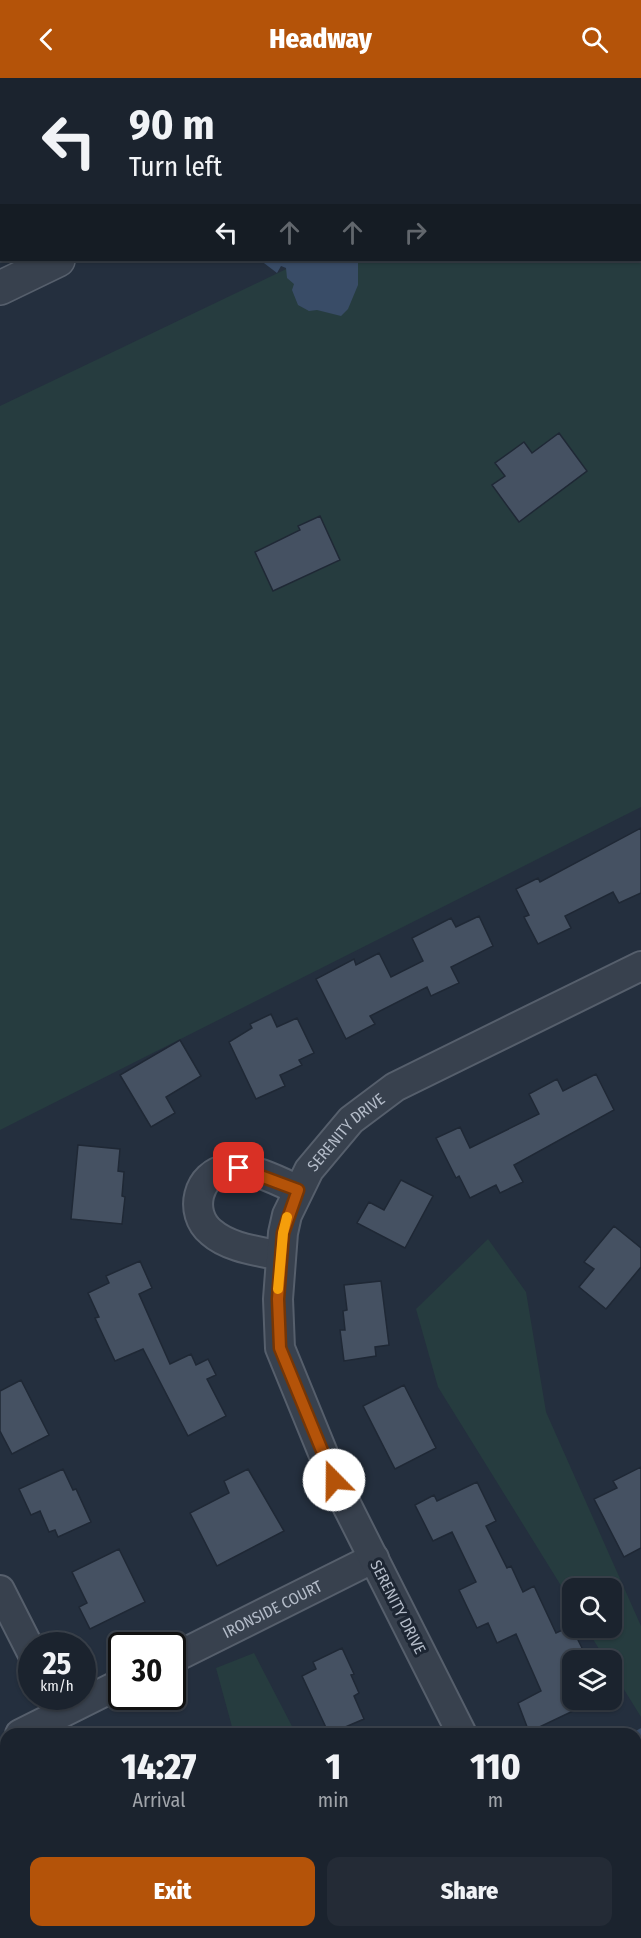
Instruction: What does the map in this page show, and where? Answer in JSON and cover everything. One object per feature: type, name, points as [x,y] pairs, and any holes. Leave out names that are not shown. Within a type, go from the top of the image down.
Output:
[{"type":"street","points":[[0,288],[56,261]]},
{"type":"street","name":"SERENITY DRIVE","points":[[459,1728],[334,1480],[280,1348],[278,1299],[287,1215],[309,1170],[351,1120],[395,1087],[641,966]]},
{"type":"street","points":[[281,1256],[239,1246],[211,1232],[199,1215],[199,1194],[211,1176],[231,1168],[246,1170],[298,1190]]},
{"type":"street","name":"IRONSIDE COURT","points":[[186,1652],[374,1558]]},
{"type":"street","points":[[0,1590],[21,1632]]},
{"type":"street","points":[[33,1728],[108,1690]]},
{"type":"green space","points":[[303,261],[641,261],[641,807],[0,1130],[0,406]]},
{"type":"green space","points":[[488,1239],[526,1292],[546,1412],[620,1578],[562,1578],[562,1587],[438,1387],[416,1309]]},
{"type":"green space","points":[[622,1583],[641,1626],[641,1717],[622,1686],[622,1650],[600,1650],[592,1638],[622,1638]]},
{"type":"green space","points":[[254,1653],[293,1728],[232,1728],[216,1668]]},
{"type":"water","points":[[261,261],[358,261],[358,285],[348,309],[341,316],[317,310],[309,311],[298,305],[292,290],[294,284],[287,278],[286,268],[281,266],[277,273]]},
{"type":"building","points":[[559,433],[587,471],[519,522],[492,485],[505,476],[495,463],[524,442],[532,453]]},
{"type":"building","points":[[320,516],[340,560],[273,591],[255,552],[300,530],[298,526]]},
{"type":"building","points":[[641,828],[641,893],[619,903],[613,892],[565,916],[571,928],[538,944],[524,917],[529,915],[516,889],[538,878],[540,882]]},
{"type":"building","points":[[479,916],[493,946],[451,967],[459,983],[431,996],[427,987],[370,1016],[375,1024],[346,1039],[316,979],[354,959],[356,965],[379,953],[391,977],[423,961],[412,938],[451,918],[456,927]]},
{"type":"building","points":[[271,1014],[277,1027],[297,1018],[314,1053],[299,1060],[302,1065],[280,1075],[285,1086],[256,1099],[229,1042],[252,1028],[250,1024]]},
{"type":"building","points":[[180,1040],[201,1076],[166,1097],[175,1113],[151,1127],[120,1075]]},
{"type":"building","points":[[596,1074],[614,1110],[514,1165],[523,1182],[500,1193],[496,1185],[470,1198],[459,1176],[456,1178],[436,1138],[460,1127],[470,1148],[539,1114],[529,1094],[557,1079],[563,1091]]},
{"type":"building","points":[[78,1145],[120,1149],[118,1171],[124,1172],[122,1196],[125,1197],[122,1224],[71,1219]]},
{"type":"building","points":[[401,1180],[433,1196],[405,1248],[357,1223],[369,1202],[384,1210]]},
{"type":"building","points":[[614,1226],[641,1248],[641,1267],[606,1309],[579,1287],[594,1269],[584,1262]]},
{"type":"building","points":[[140,1261],[152,1288],[139,1294],[170,1364],[191,1354],[196,1365],[208,1359],[216,1375],[207,1379],[226,1416],[188,1436],[143,1349],[115,1361],[95,1318],[99,1317],[88,1293],[109,1283],[106,1276]]},
{"type":"building","points":[[381,1281],[389,1345],[375,1347],[376,1356],[344,1361],[340,1330],[345,1330],[343,1311],[347,1310],[344,1285]]},
{"type":"building","points":[[21,1380],[49,1435],[12,1454],[0,1431],[0,1391]]},
{"type":"building","points":[[404,1385],[436,1448],[395,1469],[363,1406]]},
{"type":"building","points":[[641,1467],[641,1548],[624,1557],[594,1499],[617,1488],[613,1481]]},
{"type":"building","points":[[63,1469],[73,1490],[76,1489],[91,1522],[58,1537],[55,1530],[49,1532],[40,1511],[31,1515],[19,1489]]},
{"type":"building","points":[[248,1469],[284,1531],[217,1566],[190,1513],[229,1493],[224,1481]]},
{"type":"building","points":[[477,1482],[496,1521],[486,1526],[507,1568],[511,1566],[523,1592],[534,1586],[556,1633],[562,1630],[562,1638],[577,1638],[583,1650],[562,1650],[562,1710],[573,1711],[537,1728],[527,1728],[518,1703],[541,1691],[516,1634],[497,1643],[488,1623],[477,1628],[459,1590],[476,1582],[452,1532],[433,1541],[415,1505],[434,1495],[437,1501]]},
{"type":"building","points":[[119,1549],[145,1602],[90,1629],[79,1607],[87,1603],[72,1572]]},
{"type":"building","points":[[342,1648],[354,1674],[351,1675],[359,1693],[354,1696],[364,1719],[343,1728],[326,1728],[302,1676],[316,1669],[313,1662]]},
{"type":"slow traffic","points":[[278,1289],[283,1233],[287,1217]]},
{"type":"route","points":[[239,1168],[298,1190],[287,1215],[283,1233],[278,1299],[280,1348],[334,1480]]}]
